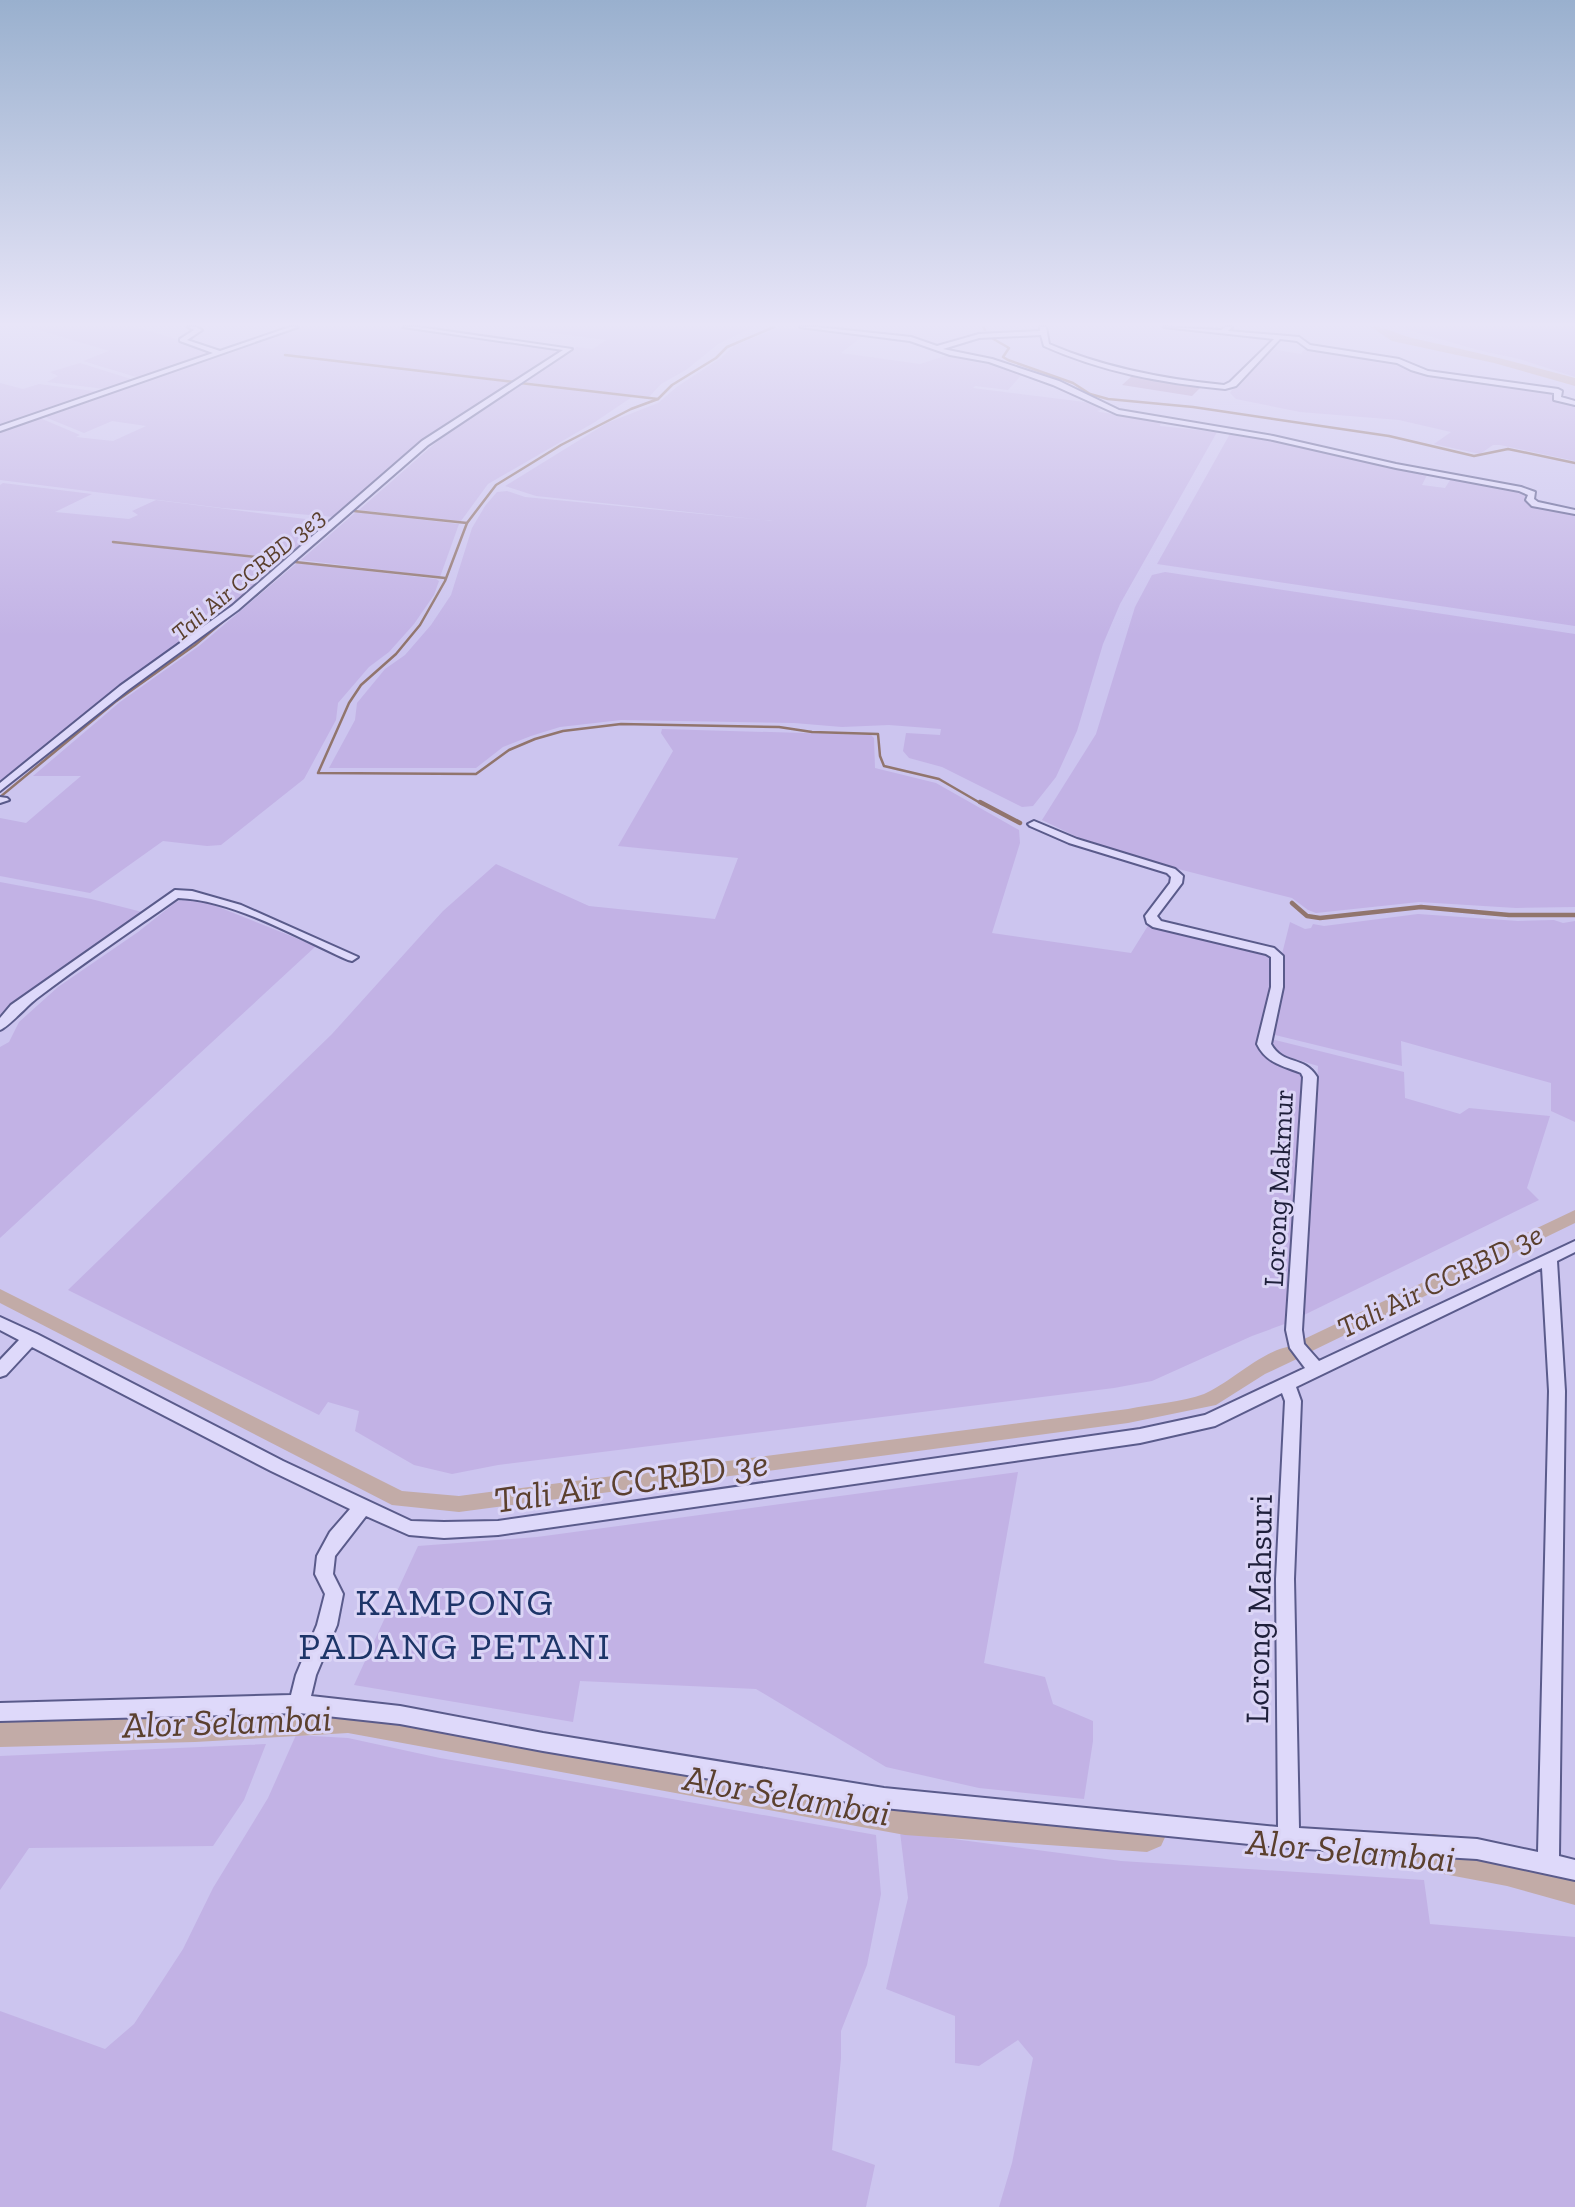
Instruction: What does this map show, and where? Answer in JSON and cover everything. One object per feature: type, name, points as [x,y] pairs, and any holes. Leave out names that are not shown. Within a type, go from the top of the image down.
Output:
[{"type":"street","points":[[1,796],[124,688],[235,608],[425,443],[445,430]]},
{"type":"street","points":[[1225,430],[1521,489],[1532,494],[1530,500],[1535,504],[1575,512]]},
{"type":"street","name":"Lorong Makmur","points":[[1034,824],[1073,841],[1171,871],[1177,876],[1176,883],[1151,920],[1270,951],[1277,956],[1276,986],[1264,1044],[1267,1053],[1275,1059],[1306,1070],[1310,1077],[1292,1336],[1294,1343],[1317,1370]]},
{"type":"street","points":[[0,1026],[16,1008],[35,993],[175,894],[199,895],[231,906],[352,957]]},
{"type":"street","points":[[0,1323],[277,1466],[416,1529],[498,1528],[1140,1436],[1209,1421],[1575,1246]]},
{"type":"street","points":[[1548,1863],[1557,1405],[1549,1258]]},
{"type":"street","points":[[0,1371],[30,1338]]},
{"type":"street","name":"Lorong Mahsuri","points":[[1284,1385],[1290,1391],[1293,1401],[1285,1579],[1289,1838]]},
{"type":"street","points":[[299,1704],[306,1675],[327,1625],[334,1594],[325,1578],[323,1563],[330,1548],[363,1506]]},
{"type":"street","points":[[0,1712],[299,1704],[400,1715],[543,1742],[884,1798],[1289,1838],[1477,1849],[1575,1870]]},
{"type":"shaded area","points":[[68,430],[80,435],[76,437],[113,441],[137,430],[443,430],[335,517],[222,508],[0,480],[0,431]]},
{"type":"shaded area","points":[[453,430],[581,430],[488,484],[461,521],[359,510]]},
{"type":"shaded area","points":[[596,430],[1217,432],[1120,604],[1103,644],[1077,731],[1056,777],[1033,806],[1022,807],[942,767],[909,758],[903,751],[906,733],[940,735],[941,729],[889,725],[842,727],[794,723],[621,720],[560,727],[531,736],[503,747],[476,768],[329,768],[355,720],[357,703],[385,669],[405,655],[431,625],[451,595],[472,528],[497,492],[774,521],[536,496],[505,486]]},
{"type":"shaded area","points":[[1442,430],[1575,430],[1575,461],[1500,445],[1493,445],[1480,454],[1434,444],[1451,432]]},
{"type":"shaded area","points":[[1231,432],[1428,473],[1422,485],[1445,488],[1452,477],[1526,493],[1527,504],[1575,513],[1575,626],[1157,564]]},
{"type":"shaded area","points":[[3,483],[92,494],[55,512],[129,519],[138,515],[132,511],[156,500],[329,522],[330,525],[289,560],[112,542],[287,562],[234,607],[108,701],[0,790],[0,485]]},
{"type":"shaded area","points":[[356,512],[459,524],[440,577],[301,560]]},
{"type":"shaded area","points":[[297,563],[439,581],[434,595],[414,624],[389,652],[369,667],[338,703],[336,720],[304,779],[221,845],[163,841],[90,893],[0,876],[0,818],[26,823],[81,776],[33,776],[120,702],[199,646]]},
{"type":"shaded area","points":[[1165,572],[1575,634],[1575,907],[1516,908],[1419,902],[1316,913],[1292,898],[1147,861],[1075,836],[1042,820],[1096,734],[1135,607],[1152,575]]},
{"type":"shaded area","points":[[662,729],[871,735],[874,738],[875,768],[936,783],[1019,830],[1020,843],[992,933],[1131,953],[1149,924],[1272,957],[1271,986],[1258,1044],[1262,1054],[1272,1062],[1301,1072],[1304,1077],[1290,1322],[1152,1381],[1114,1388],[498,1465],[452,1474],[414,1465],[355,1431],[359,1411],[328,1402],[319,1415],[68,1290],[332,1034],[443,911],[496,864],[589,906],[715,919],[738,858],[618,846],[673,751],[661,733]]},
{"type":"shaded area","points":[[0,882],[91,899],[146,913],[0,1026]]},
{"type":"shaded area","points":[[189,898],[206,902],[316,946],[0,1238],[0,1047],[9,1042],[19,1022],[58,987],[138,932],[176,902]]},
{"type":"shaded area","points":[[1418,914],[1518,921],[1575,921],[1575,1122],[1551,1111],[1551,1083],[1401,1041],[1402,1066],[1271,1034],[1284,979],[1282,954],[1290,922],[1305,929],[1311,928],[1313,924],[1324,926]]},
{"type":"shaded area","points":[[1271,1039],[1404,1072],[1405,1098],[1460,1114],[1469,1108],[1550,1116],[1527,1188],[1539,1200],[1304,1315],[1318,1066],[1282,1055],[1273,1049]]},
{"type":"shaded area","points":[[1018,1472],[984,1663],[1045,1677],[1053,1704],[1093,1721],[1093,1741],[1084,1799],[979,1788],[886,1767],[756,1689],[580,1681],[573,1722],[354,1685],[418,1546],[537,1537]]},
{"type":"shaded area","points":[[296,1735],[348,1738],[440,1758],[876,1835],[881,1894],[867,1965],[841,2031],[832,2150],[875,2165],[866,2207],[0,2207],[0,2011],[105,2049],[134,2024],[183,1949],[213,1888],[268,1798]]},
{"type":"shaded area","points":[[266,1744],[244,1800],[213,1846],[29,1848],[0,1890],[0,1756]]},
{"type":"shaded area","points":[[900,1832],[1121,1861],[1424,1880],[1430,1924],[1575,1937],[1575,2207],[999,2207],[1012,2163],[1033,2058],[1018,2040],[979,2066],[955,2063],[955,2016],[886,1989],[908,1898]]},
{"type":"waterway","points":[[467,523],[496,485],[590,430]]},
{"type":"waterway","points":[[1348,430],[1389,436],[1474,456],[1508,449],[1575,463]]},
{"type":"waterway","name":"Tali Air CCRBD 3e3","points":[[256,595],[434,440]]},
{"type":"waterway","points":[[354,511],[467,523]]},
{"type":"waterway","points":[[467,523],[445,581],[420,625],[396,654],[361,685],[349,703],[318,773],[476,774],[509,750],[535,739],[563,731],[621,724],[779,727],[812,732],[878,734],[884,766],[939,779],[982,804]]},
{"type":"waterway","points":[[113,542],[285,560]]},
{"type":"waterway","points":[[295,562],[445,578]]},
{"type":"waterway","name":"Tali Air CCRBD 3e3","points":[[0,797],[115,702],[195,645],[238,609]]},
{"type":"waterway","points":[[980,802],[1020,823]]},
{"type":"waterway","points":[[1292,903],[1307,916],[1320,918],[1421,907],[1509,915],[1575,915]]},
{"type":"waterway","name":"Tali Air CCRBD 3e","points":[[1306,1346],[1575,1216]]},
{"type":"waterway","name":"Tali Air CCRBD 3e","points":[[0,1295],[399,1499],[459,1504],[1128,1416],[1209,1400],[1258,1369],[1294,1352]]},
{"type":"waterway","name":"Alor Selambai","points":[[0,1730],[195,1725],[348,1716],[905,1816],[1147,1833]]},
{"type":"waterway","name":"Alor Selambai","points":[[1433,1853],[1507,1866],[1575,1885]]},
{"type":"district","name":"KAMPONG PADANG PETANI","points":[[455,1624]]}]
